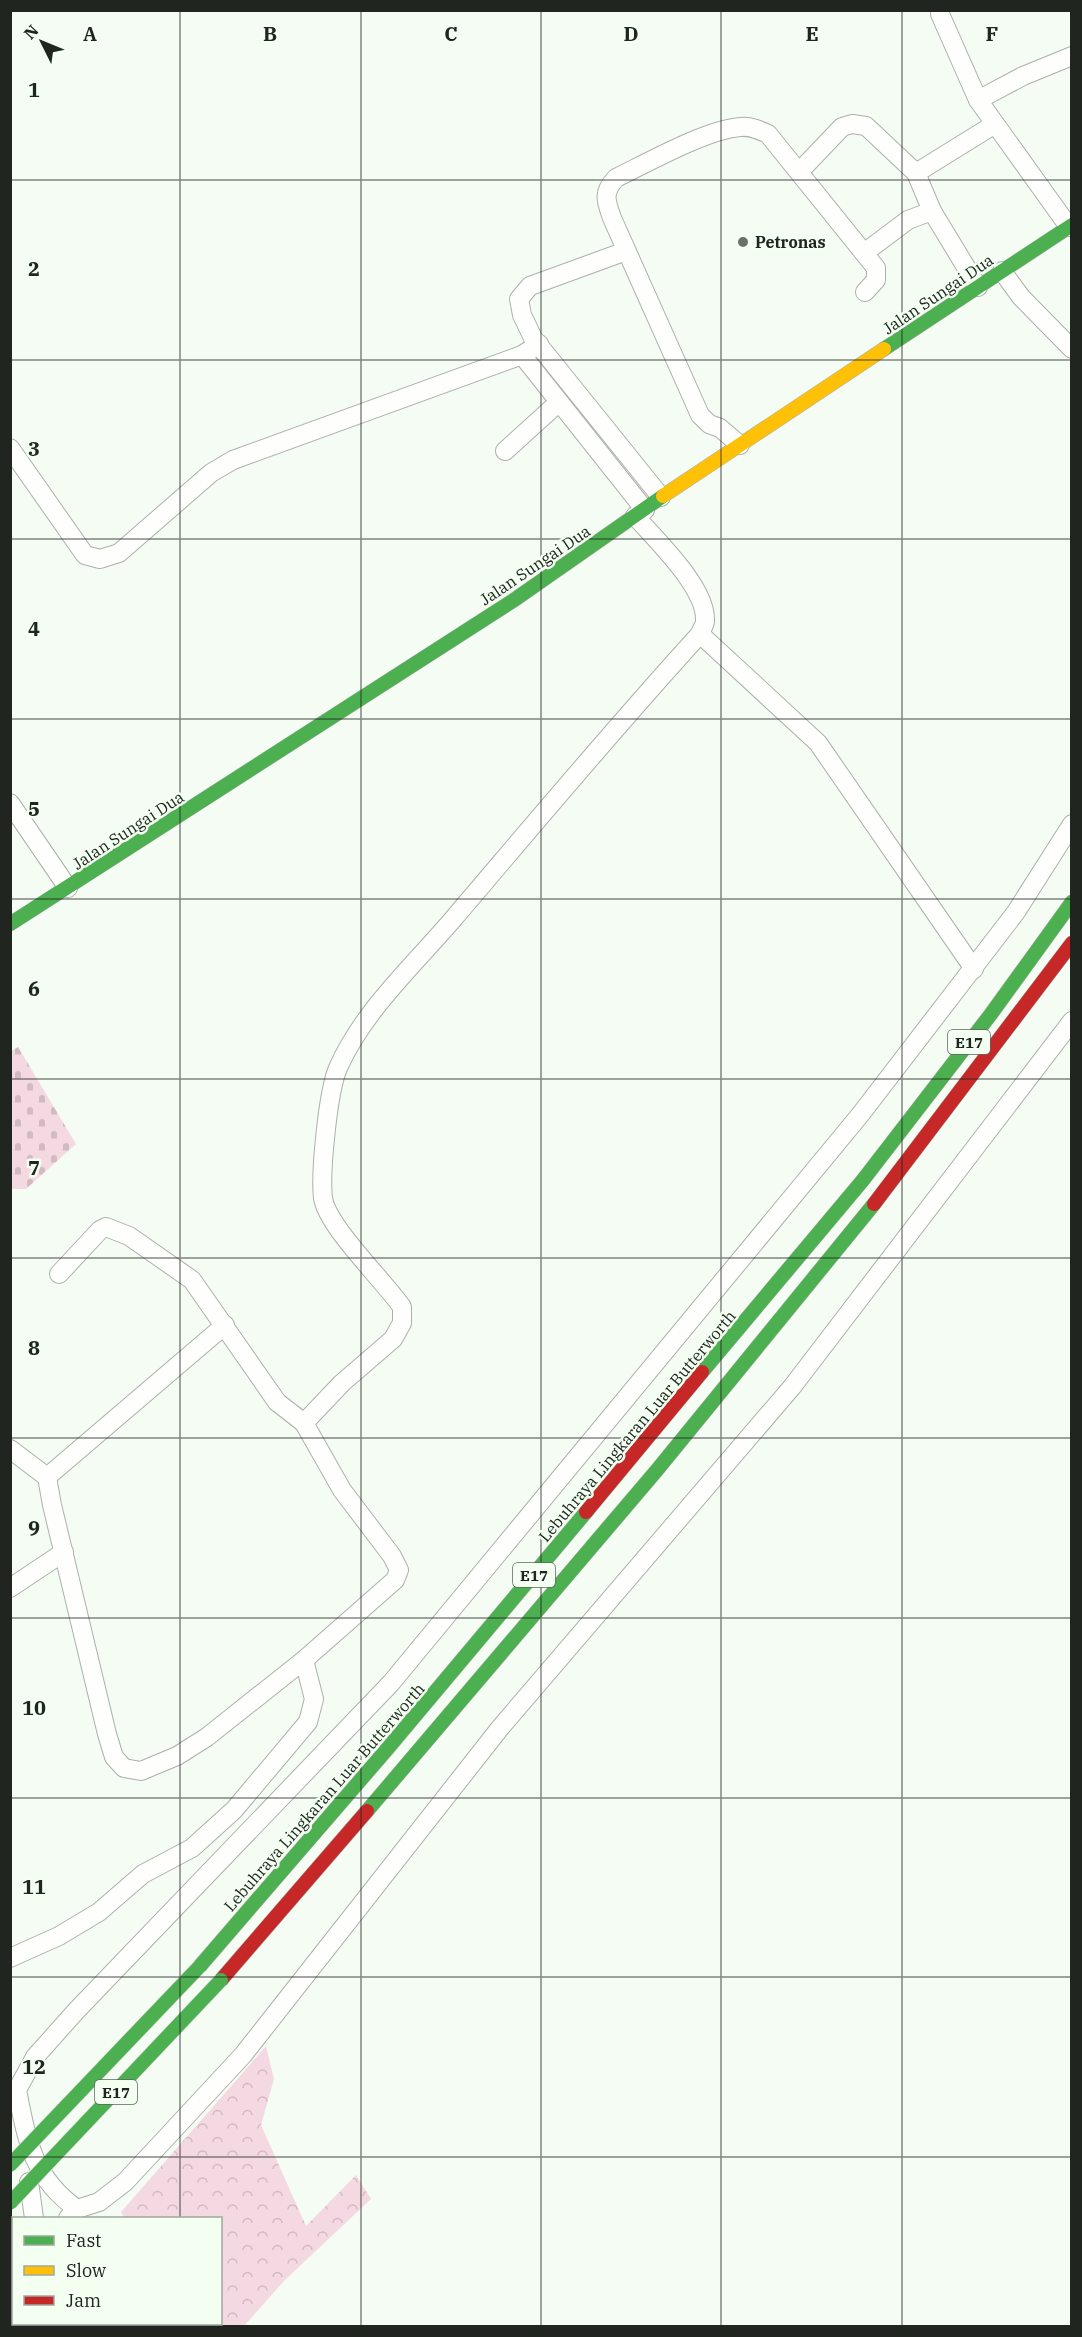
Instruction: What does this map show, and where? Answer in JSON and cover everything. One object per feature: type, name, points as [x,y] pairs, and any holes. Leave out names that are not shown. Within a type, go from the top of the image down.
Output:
[{"type":"main road","name":"Jalan Sungai Dua","points":[[10,924],[504,606],[661,497],[1070,226]]},
{"type":"main road","name":"Lebuhraya Lingkaran Luar Butterworth","points":[[10,2165],[200,1966],[388,1748],[863,1180],[991,1014],[1071,902]]},
{"type":"main road","name":"E17","points":[[10,2203],[221,1980],[733,1378],[882,1196],[1071,943]]},
{"type":"street","points":[[940,14],[978,100],[1070,226]]},
{"type":"street","points":[[978,100],[1023,76],[1071,56]]},
{"type":"street","points":[[800,171],[842,127],[852,124],[866,126],[916,174],[932,211],[978,287]]},
{"type":"street","points":[[916,174],[994,124]]},
{"type":"street","points":[[740,445],[700,415],[666,334],[626,251],[605,197],[608,186],[616,178],[687,144],[739,127],[753,127],[768,134],[864,253],[877,274],[865,292]]},
{"type":"street","points":[[864,253],[908,220],[932,211]]},
{"type":"street","points":[[626,251],[530,286],[519,299],[522,315],[538,344],[661,497]]},
{"type":"street","points":[[1002,271],[1021,297],[1043,316],[1071,349]]},
{"type":"street","points":[[10,448],[85,555],[100,559],[118,553],[211,473],[233,460],[522,355],[538,344]]},
{"type":"street","points":[[304,1423],[342,1383],[393,1339],[402,1323],[402,1307],[334,1223],[323,1200],[327,1132],[337,1069],[360,1029],[401,978],[635,704],[700,634],[705,621],[701,600],[690,580],[522,355]]},
{"type":"street","points":[[505,451],[559,402]]},
{"type":"street","points":[[700,634],[818,743],[974,969]]},
{"type":"street","points":[[10,803],[68,888]]},
{"type":"street","points":[[1071,824],[1016,912],[830,1153],[391,1683],[76,2011],[35,2057],[14,2091],[33,2159],[72,2214],[99,2202],[125,2182],[243,2055],[500,1728],[792,1387],[1071,1021]]},
{"type":"street","points":[[10,1449],[47,1478],[107,1734],[114,1757],[124,1768],[141,1771],[177,1756],[207,1737],[304,1660],[384,1592],[395,1581],[399,1570],[392,1556],[342,1490],[304,1423],[277,1402],[192,1280],[129,1236],[106,1227],[100,1230],[60,1274]]},
{"type":"street","points":[[47,1478],[225,1325]]},
{"type":"street","points":[[10,1588],[64,1552]]},
{"type":"street","points":[[10,1958],[59,1936],[99,1912],[143,1874],[192,1848],[234,1810],[308,1722],[314,1699],[304,1660]]},
{"type":"street","points":[[33,2159],[28,2189],[34,2217]]},
{"type":"green space","points":[[18,1047],[76,1144],[26,1189],[11,1189],[11,1051]]},
{"type":"green space","points":[[266,2046],[274,2079],[261,2125],[306,2226],[356,2175],[371,2199],[284,2281],[244,2326],[196,2325],[222,2325],[222,2217],[124,2217],[121,2212]]},
{"type":"building","points":[[103,2325],[191,2326],[104,2326]]},
{"type":"waterway","points":[[10,2301],[12,2307]]},
{"type":"traffic: fast","points":[[884,349],[1072,225]]},
{"type":"traffic: fast","points":[[10,924],[514,600],[663,496]]},
{"type":"traffic: fast","points":[[702,1372],[863,1180],[991,1014],[1072,902]]},
{"type":"traffic: fast","points":[[367,1811],[657,1470],[874,1204]]},
{"type":"traffic: fast","points":[[200,1966],[388,1748],[586,1512]]},
{"type":"traffic: fast","points":[[10,2165],[200,1966]]},
{"type":"traffic: fast","points":[[10,2203],[221,1980]]},
{"type":"traffic: slow","points":[[663,496],[884,349]]},
{"type":"traffic: jam","points":[[874,1204],[1072,943]]},
{"type":"traffic: jam","points":[[586,1512],[702,1372]]},
{"type":"traffic: jam","points":[[221,1980],[367,1811]]},
{"type":"place","name":"Petronas","points":[[743,242]]}]
